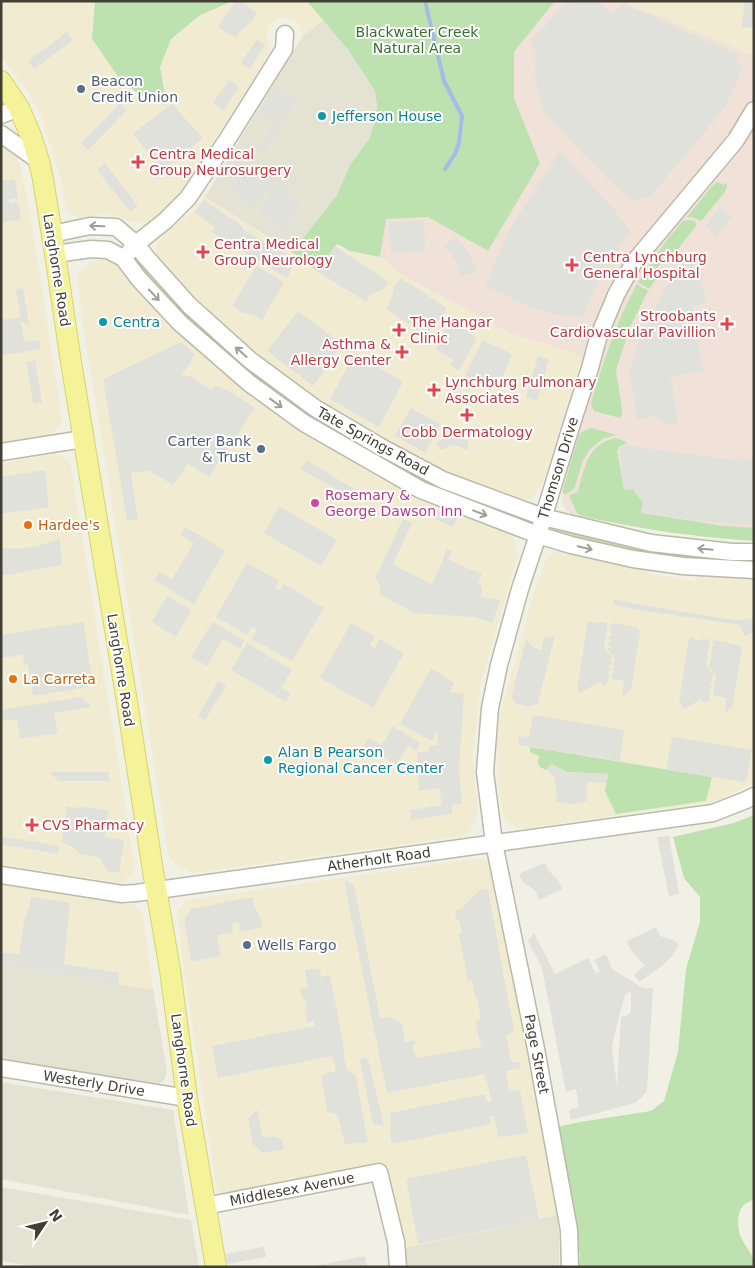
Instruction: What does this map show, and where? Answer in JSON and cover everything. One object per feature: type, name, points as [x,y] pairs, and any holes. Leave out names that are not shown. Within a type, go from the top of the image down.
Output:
[{"type":"main road","name":"Langhorne Road","points":[[1,81],[10,111],[31,136],[43,179],[83,439],[170,970],[187,1098],[216,1267]]},
{"type":"street","points":[[55,254],[91,249],[108,250],[123,258],[136,244],[165,221],[188,198],[284,49],[285,34]]},
{"type":"street","name":"Thomson Drive","points":[[494,843],[485,772],[490,708],[511,621],[598,338],[616,295],[634,262],[736,140],[754,110]]},
{"type":"street","points":[[1,134],[39,161]]},
{"type":"street","name":"Tate Springs Road","points":[[52,234],[90,226],[116,227],[136,244],[189,305],[250,360],[315,408],[381,447],[443,480],[543,517],[651,543],[732,552],[754,552]]},
{"type":"street","name":"Tate Springs Road","points":[[123,258],[139,280],[180,323],[249,383],[304,423],[421,490],[538,535],[571,545],[633,559],[683,566],[754,570]]},
{"type":"street","points":[[1,452],[83,439]]},
{"type":"street","name":"Atherholt Road","points":[[1,875],[122,894],[156,891],[713,813],[754,796]]},
{"type":"street","name":"Page Street","points":[[494,843],[554,1143],[569,1230],[570,1267]]},
{"type":"street","name":"Westerly Drive","points":[[1,1068],[187,1098]]},
{"type":"street","name":"Middlesex Avenue","points":[[205,1206],[379,1172],[396,1242],[398,1267]]},
{"type":"shaded area","points":[[1,1],[95,1],[92,39],[119,78],[141,96],[165,95],[160,67],[171,39],[200,15],[233,1],[307,1],[323,20],[302,37],[300,28],[295,21],[287,18],[278,18],[270,24],[266,34],[270,49],[260,68],[183,190],[170,206],[147,223],[130,221],[104,214],[80,218],[66,210],[60,176],[41,116],[28,92],[1,57]]},
{"type":"shaded area","points":[[235,1],[240,1],[257,13],[252,22],[241,30],[236,38],[218,27]]},
{"type":"shaded area","name":"Centra Lynchburg General Hospital","points":[[555,1],[622,1],[754,56],[754,539],[658,530],[572,515],[565,508],[562,500],[564,482],[598,370],[574,353],[512,334],[398,272],[380,257],[385,219],[428,217],[488,251],[540,163],[514,98],[514,52]]},
{"type":"shaded area","points":[[567,1],[580,1],[584,4],[587,1],[597,1],[612,14],[624,4],[739,55],[736,63],[743,67],[726,105],[652,195],[633,202],[595,166],[544,112],[538,93],[535,72],[536,50],[529,43]]},
{"type":"shaded area","points":[[622,1],[754,1],[754,56]]},
{"type":"shaded area","points":[[745,1],[754,1],[754,28],[741,27]]},
{"type":"shaded area","points":[[323,20],[349,51],[375,91],[376,123],[369,139],[350,165],[337,195],[292,252],[205,197],[302,37]]},
{"type":"shaded area","points":[[67,32],[73,40],[34,69],[28,61]]},
{"type":"shaded area","points":[[257,39],[265,45],[250,69],[241,63]]},
{"type":"shaded area","points":[[229,80],[239,87],[223,111],[213,103]]},
{"type":"shaded area","points":[[275,88],[296,101],[264,153],[258,149],[278,117],[275,114],[269,123],[258,115]]},
{"type":"shaded area","points":[[120,103],[127,110],[88,150],[81,143]]},
{"type":"shaded area","points":[[172,104],[203,138],[162,171],[133,133]]},
{"type":"shaded area","points":[[1,142],[17,158],[29,207],[62,423],[50,435],[1,443]]},
{"type":"shaded area","points":[[560,151],[612,207],[630,230],[603,273],[582,317],[552,314],[521,303],[485,286],[509,230]]},
{"type":"shaded area","points":[[105,163],[138,206],[130,212],[97,170]]},
{"type":"shaded area","points":[[249,163],[256,168],[270,171],[277,176],[255,208],[230,192]]},
{"type":"shaded area","points":[[15,179],[18,198],[9,200],[9,203],[18,202],[21,219],[1,223],[1,181]]},
{"type":"shaded area","points":[[280,179],[286,184],[283,191],[301,203],[283,231],[273,225],[259,211]]},
{"type":"shaded area","points":[[205,197],[292,252],[317,271],[335,246],[380,257],[398,272],[512,334],[574,353],[582,358],[542,485],[533,498],[518,500],[483,487],[404,452],[338,414],[241,343],[196,303],[156,257],[156,246],[164,234],[188,215]]},
{"type":"shaded area","points":[[204,200],[241,225],[244,230],[296,260],[287,278],[211,232],[215,227],[194,212]]},
{"type":"shaded area","points":[[720,207],[732,217],[717,236],[705,226]]},
{"type":"shaded area","points":[[424,220],[425,251],[391,253],[389,222]]},
{"type":"shaded area","points":[[455,237],[468,252],[477,271],[460,277],[456,262],[443,247]]},
{"type":"shaded area","points":[[335,246],[389,282],[384,289],[371,294],[366,302],[317,271]]},
{"type":"shaded area","points":[[698,256],[706,303],[692,306],[703,371],[671,376],[678,422],[670,425],[655,416],[637,420],[629,372],[640,338],[666,286],[687,257]]},
{"type":"shaded area","points":[[107,259],[116,264],[177,329],[219,368],[272,410],[344,457],[391,483],[442,507],[505,531],[515,540],[518,555],[481,682],[473,756],[478,815],[471,831],[463,836],[193,873],[174,863],[169,857],[77,278],[79,272],[89,262]]},
{"type":"shaded area","points":[[256,266],[284,282],[262,320],[254,315],[241,312],[232,306]]},
{"type":"shaded area","points":[[401,278],[447,308],[441,318],[433,324],[427,336],[386,309],[391,300],[394,287]]},
{"type":"shaded area","points":[[23,288],[29,325],[21,321],[16,289]]},
{"type":"shaded area","points":[[298,311],[342,342],[331,362],[313,386],[267,351]]},
{"type":"shaded area","points":[[20,317],[24,342],[39,340],[41,349],[1,356],[1,320]]},
{"type":"shaded area","points":[[450,319],[477,338],[459,371],[451,365],[453,360],[435,349]]},
{"type":"shaded area","points":[[483,340],[512,354],[497,389],[474,379],[468,391],[460,387]]},
{"type":"shaded area","points":[[181,342],[195,355],[182,375],[192,377],[211,390],[215,385],[233,393],[255,408],[209,477],[188,464],[173,485],[149,471],[131,473],[138,519],[127,521],[103,379]]},
{"type":"shaded area","points":[[355,353],[403,382],[379,427],[330,399]]},
{"type":"shaded area","points":[[538,356],[549,359],[537,401],[526,398]]},
{"type":"shaded area","points":[[35,360],[42,402],[33,404],[26,362]]},
{"type":"shaded area","points":[[411,408],[440,424],[425,453],[395,435]]},
{"type":"shaded area","points":[[452,435],[468,441],[468,450],[453,445],[441,450],[436,442]]},
{"type":"shaded area","points":[[627,445],[685,454],[754,460],[754,525],[697,521],[641,512],[643,500],[633,489],[624,490],[619,448]]},
{"type":"shaded area","points":[[58,454],[68,461],[71,466],[135,868],[131,876],[121,883],[1,864],[1,463]]},
{"type":"shaded area","points":[[306,460],[358,491],[353,499],[301,469]]},
{"type":"shaded area","points":[[45,470],[49,507],[1,514],[1,477]]},
{"type":"shaded area","points":[[423,505],[457,519],[453,527],[419,512]]},
{"type":"shaded area","points":[[279,506],[337,540],[321,566],[264,533]]},
{"type":"shaded area","points":[[403,519],[412,523],[393,565],[432,584],[446,549],[452,551],[448,559],[482,573],[478,582],[482,588],[481,597],[500,600],[493,623],[473,617],[414,613],[379,594],[381,588],[375,579]]},
{"type":"shaded area","points":[[185,527],[225,550],[194,604],[154,580],[159,572],[172,579],[194,543],[181,535]]},
{"type":"shaded area","points":[[60,539],[62,565],[1,576],[1,548],[18,549]]},
{"type":"shaded area","points":[[556,550],[570,551],[644,567],[650,574],[694,581],[698,575],[754,577],[754,783],[723,798],[704,803],[528,828],[518,828],[508,822],[503,815],[498,780],[497,738],[503,703],[536,586],[547,558]]},
{"type":"shaded area","points":[[247,563],[279,581],[275,589],[280,591],[284,584],[324,608],[292,661],[252,639],[257,629],[252,627],[247,635],[216,617]]},
{"type":"shaded area","points":[[167,596],[191,610],[176,637],[152,622]]},
{"type":"shaded area","points":[[614,600],[733,620],[754,618],[754,632],[744,636],[740,625],[634,609],[614,605]]},
{"type":"shaded area","points":[[588,621],[608,624],[604,648],[613,658],[610,660],[612,664],[609,666],[611,670],[608,672],[610,676],[607,678],[609,682],[603,687],[600,682],[579,693],[577,689]]},
{"type":"shaded area","points":[[84,622],[93,686],[33,696],[28,664],[24,665],[23,655],[1,658],[1,635]]},
{"type":"shaded area","points":[[213,622],[244,640],[240,649],[223,639],[207,666],[191,657]]},
{"type":"shaded area","points":[[351,623],[375,636],[370,645],[375,648],[380,639],[404,653],[373,708],[320,678]]},
{"type":"shaded area","points":[[614,623],[637,628],[640,632],[631,690],[622,697],[624,681],[611,679],[615,659],[607,649],[610,647],[608,643],[611,641],[608,637],[612,635],[609,631],[612,628],[610,625]]},
{"type":"shaded area","points":[[555,636],[538,704],[528,707],[517,704],[511,697],[526,639],[534,648],[541,650],[544,638]]},
{"type":"shaded area","points":[[689,637],[696,640],[710,640],[706,665],[714,675],[711,677],[713,681],[710,683],[713,687],[709,689],[711,693],[708,695],[711,699],[704,703],[701,699],[685,709],[679,702]]},
{"type":"shaded area","points":[[715,640],[738,645],[742,649],[732,707],[725,712],[726,698],[713,695],[716,676],[708,665],[711,663],[709,660],[712,658],[710,654],[713,652],[711,648],[714,645],[712,642]]},
{"type":"shaded area","points":[[247,643],[292,670],[281,688],[291,694],[286,702],[231,670]]},
{"type":"shaded area","points":[[431,668],[454,683],[450,692],[464,694],[459,768],[462,804],[452,805],[452,814],[411,820],[410,810],[442,805],[439,788],[419,791],[418,775],[417,752],[428,752],[429,746],[438,745],[438,733],[436,732],[432,741],[400,724]]},
{"type":"shaded area","points":[[218,681],[226,686],[205,720],[198,716]]},
{"type":"shaded area","points":[[82,697],[92,707],[54,713],[58,733],[20,739],[17,719],[1,721],[1,710]]},
{"type":"shaded area","points":[[533,715],[624,730],[620,761],[518,745],[519,736],[529,737]]},
{"type":"shaded area","points":[[393,726],[420,743],[416,751],[408,746],[396,765],[364,746],[368,738],[382,745]]},
{"type":"shaded area","points":[[672,737],[752,750],[746,782],[666,770]]},
{"type":"shaded area","points":[[551,764],[567,772],[608,774],[606,783],[587,782],[587,801],[573,804],[556,802],[557,793],[554,776],[547,771]]},
{"type":"shaded area","points":[[50,772],[109,772],[109,781],[58,781]]},
{"type":"shaded area","points":[[67,806],[75,808],[89,807],[108,811],[105,837],[124,840],[119,873],[107,871],[100,858],[81,854],[69,845],[62,843]]},
{"type":"shaded area","points":[[1,836],[59,846],[58,854],[1,844]]},
{"type":"shaded area","points":[[669,836],[679,894],[669,896],[657,837]]},
{"type":"shaded area","points":[[474,859],[491,859],[542,1125],[557,1215],[404,1248],[386,1174],[224,1195],[217,1192],[177,910],[187,900]]},
{"type":"shaded area","points":[[545,863],[549,871],[559,881],[562,889],[539,900],[535,890],[524,883],[519,874]]},
{"type":"shaded area","points":[[345,880],[354,885],[380,1018],[390,1017],[402,1024],[405,1042],[416,1040],[413,1048],[416,1058],[482,1047],[476,1020],[481,1019],[477,998],[475,998],[472,980],[468,981],[459,934],[462,933],[459,919],[456,920],[455,911],[461,909],[480,890],[488,889],[514,1032],[506,1035],[511,1061],[520,1063],[520,1068],[506,1071],[509,1091],[520,1090],[528,1133],[498,1137],[494,1116],[490,1116],[491,1124],[392,1144],[390,1113],[485,1094],[487,1102],[492,1101],[485,1074],[387,1093]]},
{"type":"shaded area","points":[[1,883],[134,905],[143,915],[153,989],[1,964]]},
{"type":"shaded area","points":[[31,897],[70,903],[64,964],[119,973],[118,984],[1,964],[1,952],[19,955],[24,921]]},
{"type":"shaded area","points":[[253,897],[262,927],[241,932],[239,922],[232,923],[233,932],[217,936],[221,956],[191,962],[184,920],[191,909]]},
{"type":"shaded area","points":[[656,927],[660,936],[679,944],[672,956],[663,965],[639,982],[634,974],[645,966],[631,950],[627,941]]},
{"type":"shaded area","points":[[534,933],[555,974],[588,958],[596,974],[600,971],[594,960],[606,954],[612,969],[643,988],[653,988],[647,1092],[635,1103],[571,1120],[569,1110],[579,1107],[576,1089],[566,1092],[542,968],[528,941]],"holes":[[[628,992],[631,993],[631,1011],[628,1015],[621,1017],[617,1085],[612,1049],[625,996]]]},
{"type":"shaded area","points":[[1,964],[153,989],[167,1071],[165,1079],[159,1084],[151,1085],[1,1060]]},
{"type":"shaded area","points":[[320,968],[321,977],[330,975],[345,1053],[343,1054],[347,1070],[356,1076],[368,1143],[345,1144],[337,1114],[327,1112],[321,1075],[336,1071],[332,1056],[218,1078],[212,1046],[315,1026],[314,1021],[307,1022],[304,1009],[307,1009],[305,998],[302,998],[300,989],[308,987],[305,970]]},
{"type":"shaded area","points":[[361,1057],[368,1059],[384,1126],[373,1124],[360,1061]]},
{"type":"shaded area","points":[[1,1082],[173,1110],[189,1215],[1,1179]]},
{"type":"shaded area","points":[[257,1109],[262,1136],[282,1140],[284,1149],[263,1153],[253,1144],[248,1119]]},
{"type":"shaded area","points":[[526,1155],[539,1219],[418,1244],[406,1179]]},
{"type":"shaded area","points":[[1,1187],[191,1220],[199,1267],[38,1267],[1,1261]]},
{"type":"shaded area","points":[[557,1215],[559,1267],[408,1267],[404,1248]]},
{"type":"shaded area","points":[[264,1247],[266,1257],[227,1264],[225,1254]]},
{"type":"shaded area","points":[[365,1256],[367,1267],[309,1267]]},
{"type":"green space","points":[[95,1],[233,1],[200,15],[171,39],[160,67],[165,95],[141,96],[119,78],[92,39]]},
{"type":"green space","name":"Blackwater Creek Natural Area","points":[[307,1],[555,1],[514,52],[514,98],[540,163],[488,251],[428,217],[386,219],[380,257],[350,251],[337,244],[317,271],[292,252],[337,195],[350,165],[369,139],[375,123],[377,107],[375,91],[349,51]]},
{"type":"green space","points":[[717,182],[724,185],[726,182],[725,192],[701,221],[687,217],[712,186]]},
{"type":"green space","points":[[691,220],[697,225],[666,264],[662,261],[656,269],[660,273],[649,289],[638,282],[666,241],[683,221]]},
{"type":"green space","points":[[139,258],[301,407],[297,409],[272,391],[206,336],[141,270],[137,259]]},
{"type":"green space","points":[[637,284],[648,291],[630,327],[616,370],[622,410],[620,418],[594,411],[591,403],[611,342]]},
{"type":"green space","points":[[319,419],[531,519],[531,522],[529,523],[480,506],[418,480],[319,424]]},
{"type":"green space","points":[[592,428],[617,435],[604,438],[590,449],[582,462],[575,487],[566,494],[562,493],[579,435],[585,430]]},
{"type":"green space","points":[[614,438],[627,443],[619,447],[617,451],[624,489],[634,489],[644,503],[641,513],[724,526],[754,528],[754,541],[645,529],[603,521],[577,513],[569,496],[578,491],[588,458],[598,446]]},
{"type":"green space","points":[[552,526],[754,557],[754,563],[679,556],[623,548],[552,530]]},
{"type":"green space","points":[[530,747],[712,777],[706,801],[616,814],[605,791],[608,774],[567,772],[551,764],[546,770],[540,767],[538,763],[539,756],[530,752]]},
{"type":"green space","points":[[754,815],[754,1199],[741,1209],[738,1223],[739,1233],[752,1256],[754,1267],[579,1267],[580,1256],[567,1172],[557,1127],[651,1111],[664,1101],[678,1052],[686,969],[700,922],[700,897],[684,878],[673,837],[734,823]]},
{"type":"waterway","points":[[425,1],[444,81],[462,116],[459,143],[455,154],[445,169]]},
{"type":"place","name":"Beacon Credit Union","points":[[81,89]]},
{"type":"place","name":"Jefferson House","points":[[322,116]]},
{"type":"place","name":"Centra Medical Group Neurosurgery","points":[[138,162]]},
{"type":"place","name":"Centra Medical Group Neurology","points":[[203,252]]},
{"type":"place","name":"Centra Lynchburg General Hospital","points":[[572,265]]},
{"type":"place","name":"Centra","points":[[103,322]]},
{"type":"place","name":"Stroobants Cardiovascular Pavillion","points":[[727,324]]},
{"type":"place","name":"The Hangar Clinic","points":[[399,330]]},
{"type":"place","name":"Asthma & Allergy Center","points":[[402,352]]},
{"type":"place","name":"Lynchburg Pulmonary Associates","points":[[434,390]]},
{"type":"place","name":"Cobb Dermatology","points":[[467,415]]},
{"type":"place","name":"Carter Bank & Trust","points":[[261,449]]},
{"type":"place","name":"Rosemary & George Dawson Inn","points":[[315,503]]},
{"type":"place","name":"Hardee's","points":[[28,525]]},
{"type":"place","name":"La Carreta","points":[[13,679]]},
{"type":"place","name":"Alan B Pearson Regional Cancer Center","points":[[268,760]]},
{"type":"place","name":"CVS Pharmacy","points":[[32,825]]},
{"type":"place","name":"Wells Fargo","points":[[247,945]]}]
